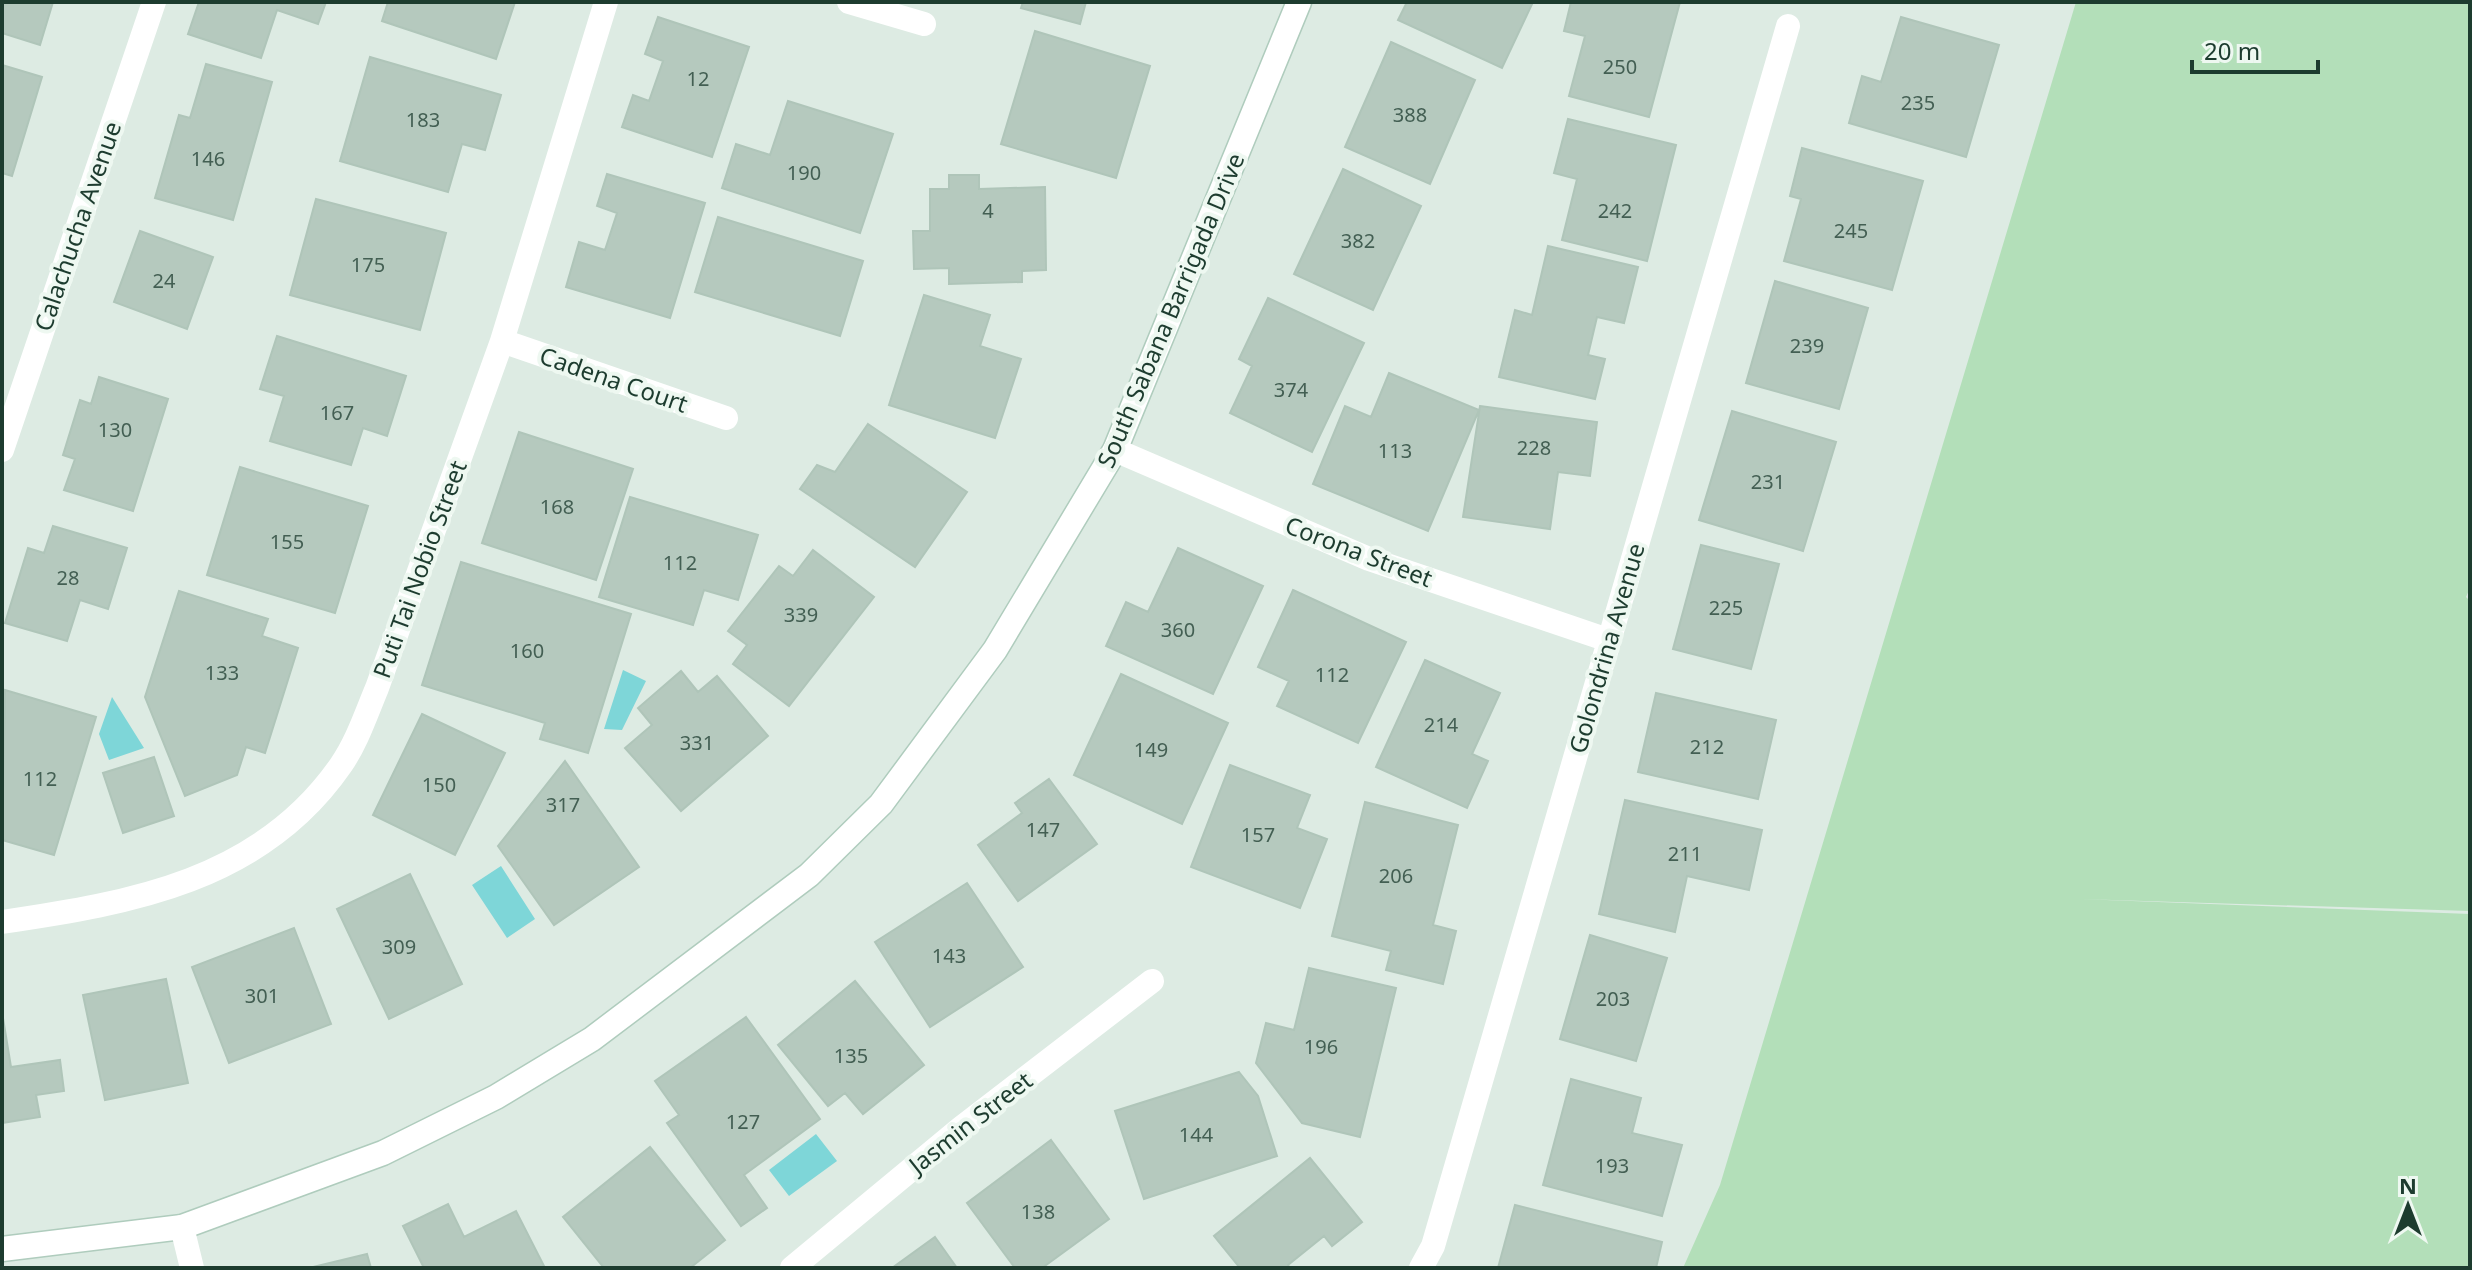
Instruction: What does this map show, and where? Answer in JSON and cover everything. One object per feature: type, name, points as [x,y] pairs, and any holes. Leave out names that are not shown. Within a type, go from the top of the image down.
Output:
[{"type":"street","name":"Calachucha Avenue","points":[[2,450],[154,2]]},
{"type":"street","name":"Puti Tai Nobio Street","points":[[2,922],[162,893],[218,869],[275,833],[317,797],[359,734],[502,341],[606,2]]},
{"type":"street","points":[[849,2],[924,24]]},
{"type":"street","name":"South Sabana Barrigada Drive","points":[[2,1249],[182,1227],[383,1153],[496,1097],[592,1039],[809,875],[881,804],[995,650],[1115,450],[1299,2]]},
{"type":"street","name":"Golondrina Avenue","points":[[1421,1268],[1433,1246],[1788,26]]},
{"type":"street","name":"Cadena Court","points":[[502,341],[726,418]]},
{"type":"street","name":"Corona Street","points":[[1115,450],[1369,559],[1608,640]]},
{"type":"street","name":"Jasmin Street","points":[[792,1268],[961,1128],[1152,981]]},
{"type":"street","points":[[182,1227],[192,1268]]},
{"type":"green space","points":[[2076,2],[2470,2],[2470,588],[2466,597],[2470,601],[2470,911],[2080,899],[2470,914],[2470,1268],[1683,1268],[1720,1185]]},
{"type":"water","points":[[623,670],[646,681],[622,730],[604,729]]},
{"type":"water","points":[[112,697],[144,748],[109,760],[99,734]]},
{"type":"water","points":[[501,866],[535,919],[507,938],[472,885]]},
{"type":"water","points":[[816,1134],[837,1161],[789,1196],[769,1170]]},
{"type":"building","points":[[2,2],[53,2],[40,45],[2,33]]},
{"type":"building","points":[[199,2],[326,2],[318,24],[277,10],[261,58],[188,34]]},
{"type":"building","points":[[388,2],[515,2],[496,59],[382,21]]},
{"type":"building","points":[[1023,2],[1086,2],[1080,24],[1021,8]]},
{"type":"building","points":[[1407,2],[1533,2],[1502,68],[1398,20]]},
{"type":"building","points":[[1571,2],[1680,2],[1649,117],[1569,96],[1585,36],[1564,31]]},
{"type":"building","points":[[658,17],[749,47],[712,157],[622,127],[633,95],[649,101],[663,61],[645,54]]},
{"type":"building","points":[[1901,17],[1999,45],[1966,157],[1849,123],[1862,76],[1881,82]]},
{"type":"building","points":[[1035,31],[1150,66],[1116,178],[1001,144]]},
{"type":"building","points":[[1391,42],[1475,80],[1430,184],[1345,147]]},
{"type":"building","points":[[370,57],[501,95],[485,150],[462,144],[448,192],[340,161]]},
{"type":"building","points":[[206,64],[272,82],[233,220],[155,198],[179,115],[190,118]]},
{"type":"building","points":[[2,65],[42,77],[12,176],[2,173]]},
{"type":"building","points":[[788,101],[893,134],[860,233],[722,188],[736,144],[770,155]]},
{"type":"building","points":[[1568,119],[1676,145],[1647,261],[1562,240],[1577,179],[1554,173]]},
{"type":"building","points":[[1802,148],[1923,181],[1892,290],[1784,261],[1801,199],[1790,196]]},
{"type":"building","points":[[1343,169],[1421,206],[1373,310],[1294,274]]},
{"type":"building","points":[[607,174],[705,203],[670,318],[566,287],[579,242],[605,250],[617,213],[597,206]]},
{"type":"building","points":[[949,175],[979,175],[979,189],[1045,187],[1046,270],[1022,271],[1022,282],[949,284],[949,268],[914,269],[913,231],[930,231],[930,189],[949,189]]},
{"type":"building","points":[[316,199],[446,233],[420,330],[290,295]]},
{"type":"building","points":[[718,217],[863,261],[840,336],[695,292]]},
{"type":"building","points":[[140,231],[213,257],[187,329],[114,302]]},
{"type":"building","points":[[1548,246],[1638,267],[1624,323],[1597,317],[1588,355],[1605,359],[1595,399],[1499,377],[1515,310],[1532,315]]},
{"type":"building","points":[[1775,281],[1868,308],[1839,409],[1746,383]]},
{"type":"building","points":[[924,295],[990,315],[980,346],[1021,359],[995,438],[889,405]]},
{"type":"building","points":[[1268,298],[1364,343],[1312,452],[1230,413],[1252,366],[1239,359]]},
{"type":"building","points":[[277,336],[406,376],[387,436],[363,428],[351,465],[270,441],[284,396],[260,389]]},
{"type":"building","points":[[1389,373],[1479,410],[1428,531],[1313,484],[1345,406],[1371,417]]},
{"type":"building","points":[[99,377],[168,399],[133,511],[64,490],[75,459],[63,455],[80,400],[91,404]]},
{"type":"building","points":[[1480,406],[1597,422],[1590,476],[1558,472],[1550,529],[1463,517]]},
{"type":"building","points":[[1732,411],[1836,442],[1803,551],[1699,520]]},
{"type":"building","points":[[868,424],[967,492],[915,567],[800,489],[817,465],[835,472]]},
{"type":"building","points":[[519,432],[633,469],[596,580],[482,543]]},
{"type":"building","points":[[240,467],[368,506],[335,613],[207,575]]},
{"type":"building","points":[[630,497],[758,535],[738,600],[704,590],[693,625],[599,597]]},
{"type":"building","points":[[53,526],[127,548],[108,609],[80,600],[67,641],[5,623],[28,548],[44,553]]},
{"type":"building","points":[[1701,545],[1779,564],[1751,669],[1673,649]]},
{"type":"building","points":[[1178,548],[1263,586],[1213,694],[1106,646],[1126,602],[1148,612]]},
{"type":"building","points":[[813,550],[874,597],[789,706],[733,664],[747,645],[728,631],[779,566],[793,576]]},
{"type":"building","points":[[461,562],[631,614],[588,753],[540,739],[545,723],[422,685]]},
{"type":"building","points":[[1293,590],[1406,642],[1358,743],[1277,706],[1289,681],[1258,667]]},
{"type":"building","points":[[179,591],[268,619],[262,636],[298,648],[265,753],[246,747],[237,775],[185,796],[145,697]]},
{"type":"building","points":[[1425,660],[1500,693],[1472,754],[1488,761],[1467,808],[1376,767]]},
{"type":"building","points":[[681,671],[698,692],[717,676],[768,736],[681,811],[625,748],[652,725],[638,708]]},
{"type":"building","points":[[1121,674],[1228,723],[1182,824],[1074,775]]},
{"type":"building","points":[[5,690],[96,717],[54,855],[2,840]]},
{"type":"building","points":[[1656,693],[1776,720],[1758,799],[1638,772]]},
{"type":"building","points":[[422,714],[505,753],[455,855],[373,815]]},
{"type":"building","points":[[154,757],[174,816],[123,833],[103,773]]},
{"type":"building","points":[[565,761],[639,867],[554,925],[498,846]]},
{"type":"building","points":[[1230,765],[1310,795],[1297,828],[1327,839],[1300,908],[1191,867]]},
{"type":"building","points":[[1049,779],[1097,844],[1018,901],[978,845],[1022,813],[1015,803]]},
{"type":"building","points":[[1625,800],[1762,830],[1749,890],[1687,876],[1675,932],[1599,914]]},
{"type":"building","points":[[1365,802],[1458,825],[1433,925],[1456,931],[1443,984],[1386,970],[1391,951],[1332,936]]},
{"type":"building","points":[[410,874],[462,984],[389,1019],[337,909]]},
{"type":"building","points":[[967,883],[1023,967],[930,1027],[875,942]]},
{"type":"building","points":[[294,928],[331,1024],[229,1063],[192,967]]},
{"type":"building","points":[[1590,935],[1667,958],[1636,1061],[1560,1039]]},
{"type":"building","points":[[1309,968],[1396,988],[1360,1137],[1302,1123],[1256,1063],[1266,1023],[1294,1030]]},
{"type":"building","points":[[166,979],[188,1083],[105,1100],[83,995]]},
{"type":"building","points":[[855,981],[924,1065],[863,1114],[845,1093],[828,1106],[778,1045]]},
{"type":"building","points":[[2,1012],[11,1067],[60,1060],[64,1091],[36,1095],[40,1117],[2,1123]]},
{"type":"building","points":[[746,1017],[820,1119],[744,1175],[767,1208],[741,1226],[667,1123],[679,1115],[655,1081]]},
{"type":"building","points":[[1239,1072],[1258,1096],[1277,1156],[1144,1199],[1115,1111]]},
{"type":"building","points":[[1571,1079],[1641,1098],[1632,1133],[1682,1145],[1662,1216],[1543,1185]]},
{"type":"building","points":[[1051,1140],[1109,1219],[1042,1268],[1015,1268],[967,1203]]},
{"type":"building","points":[[650,1147],[725,1240],[690,1268],[604,1268],[563,1217]]},
{"type":"building","points":[[1310,1158],[1362,1222],[1332,1246],[1324,1236],[1288,1265],[1290,1268],[1240,1268],[1214,1236]]},
{"type":"building","points":[[448,1204],[464,1237],[516,1211],[545,1268],[424,1268],[403,1226]]},
{"type":"building","points":[[1515,1205],[1662,1242],[1656,1268],[1498,1268]]},
{"type":"building","points":[[935,1237],[957,1268],[892,1268]]},
{"type":"building","points":[[367,1254],[371,1268],[309,1268]]}]
